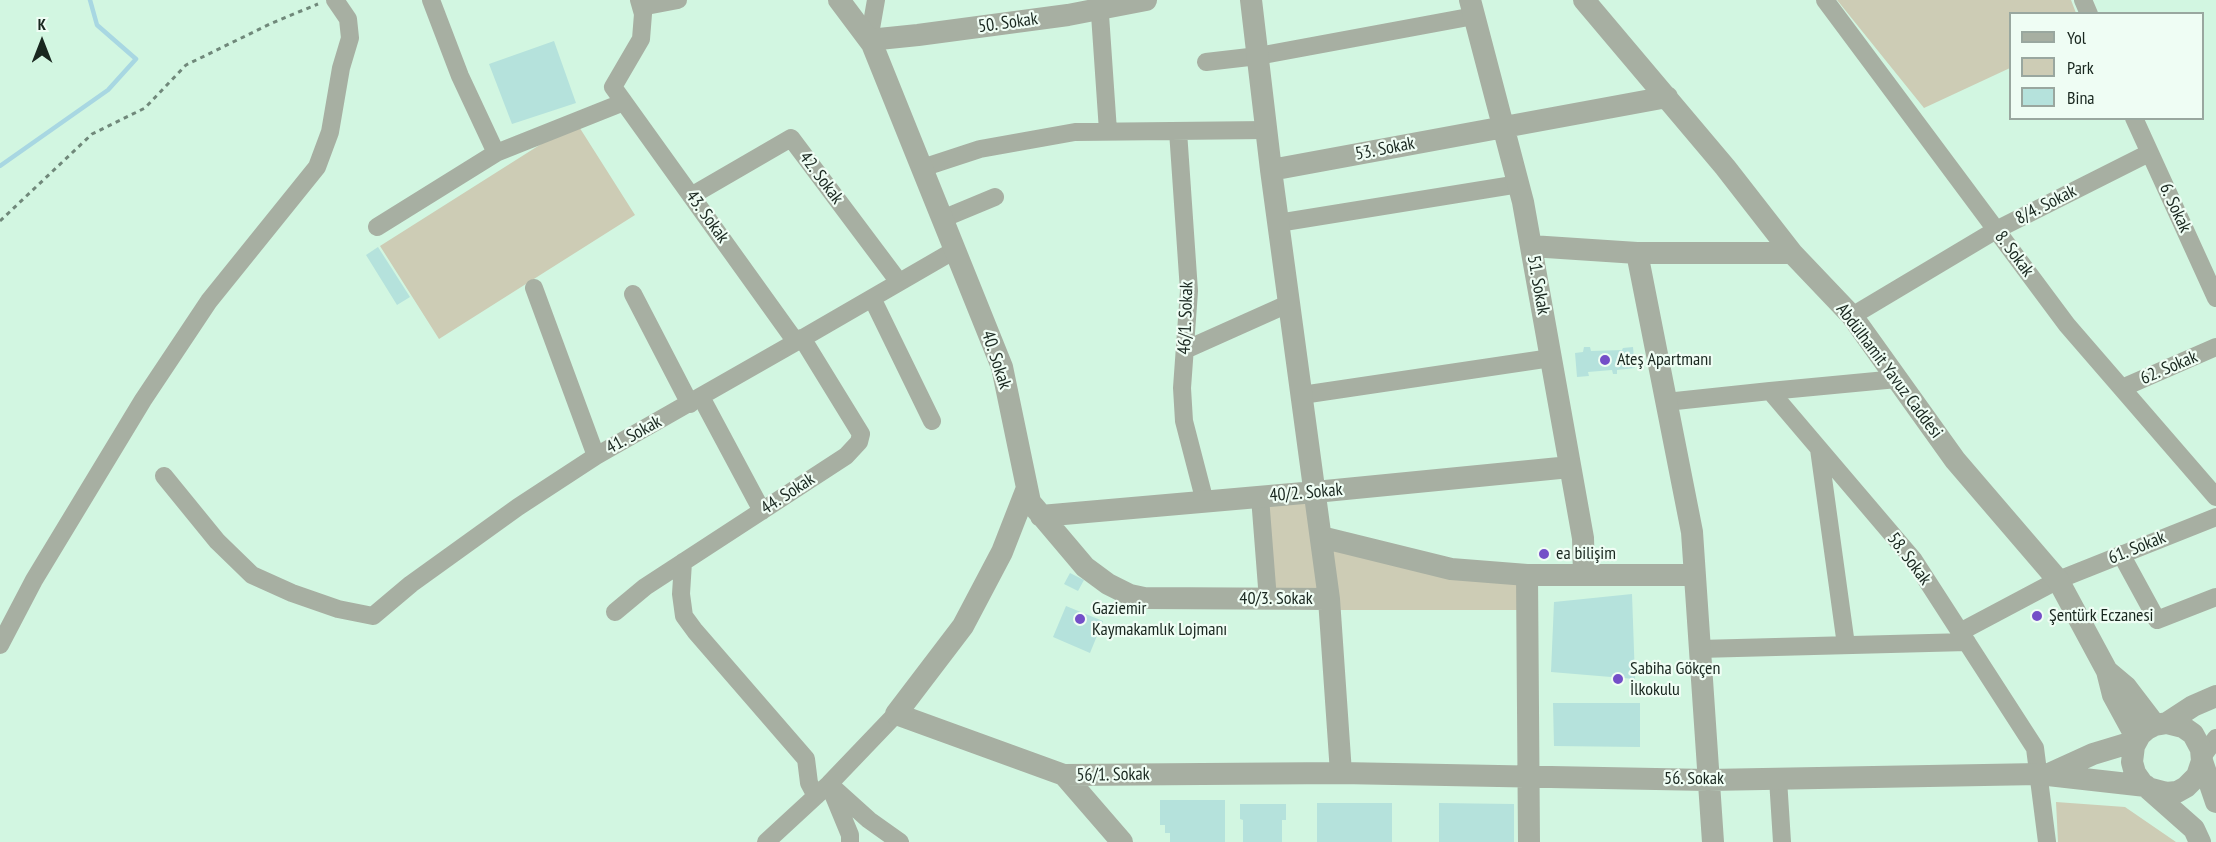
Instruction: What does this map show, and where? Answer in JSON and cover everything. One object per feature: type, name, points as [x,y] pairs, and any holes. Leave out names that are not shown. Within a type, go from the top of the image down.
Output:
[{"type":"street","points":[[431,0],[460,76],[496,153]]},
{"type":"street","points":[[640,3],[678,0]]},
{"type":"street","name":"40. Sokak","points":[[839,0],[869,40],[1002,367],[1028,488]]},
{"type":"street","points":[[869,40],[876,0]]},
{"type":"street","name":"50. Sokak","points":[[869,40],[918,35],[1100,5],[1146,0]]},
{"type":"street","points":[[1251,0],[1271,170],[1329,599]]},
{"type":"street","name":"Abdülhamit Yavuz Caddesi","points":[[1584,0],[1725,167],[1792,252],[1852,316],[1954,460],[2058,580],[2107,671],[2113,695],[2137,740]]},
{"type":"street","name":"8. Sokak","points":[[1825,0],[2067,325],[2216,497]]},
{"type":"street","points":[[0,645],[34,580],[143,400],[209,301],[317,167],[330,132],[341,68],[350,38],[348,19],[327,2]]},
{"type":"street","name":"43. Sokak","points":[[640,3],[643,14],[641,39],[614,87],[691,196],[799,340]]},
{"type":"street","points":[[1100,5],[1108,131]]},
{"type":"street","points":[[1206,62],[1258,56],[1472,8]]},
{"type":"street","name":"51. Sokak","points":[[1472,8],[1519,184],[1583,538],[1584,575]]},
{"type":"street","name":"53. Sokak","points":[[1271,170],[1666,97]]},
{"type":"street","points":[[377,227],[496,153],[624,102]]},
{"type":"street","name":"6. Sokak","points":[[2135,120],[2216,298]]},
{"type":"street","points":[[922,168],[980,149],[1075,132],[1267,130]]},
{"type":"street","name":"46/1. Sokak","points":[[1178,131],[1189,291],[1182,388],[1184,421],[1205,502]]},
{"type":"street","name":"42. Sokak","points":[[691,196],[791,138],[899,282]]},
{"type":"street","name":"8/4. Sokak","points":[[1852,316],[1996,230],[2149,153]]},
{"type":"street","points":[[1278,223],[1519,184]]},
{"type":"street","points":[[942,219],[995,197]]},
{"type":"street","points":[[1531,246],[1637,253],[1792,252]]},
{"type":"street","name":"41. Sokak","points":[[534,288],[596,456],[955,250]]},
{"type":"street","points":[[1637,253],[1692,532],[1713,842]]},
{"type":"street","points":[[633,294],[762,511]]},
{"type":"street","points":[[872,298],[932,421]]},
{"type":"street","points":[[1185,350],[1290,303]]},
{"type":"street","name":"44. Sokak","points":[[615,612],[645,587],[846,456],[859,442],[861,434],[799,340]]},
{"type":"street","name":"62. Sokak","points":[[2122,388],[2216,347]]},
{"type":"street","points":[[1302,395],[1551,358]]},
{"type":"street","points":[[1666,402],[1897,379]]},
{"type":"street","name":"58. Sokak","points":[[1770,391],[1913,560],[2036,748],[2043,774],[2047,842]]},
{"type":"street","points":[[1819,449],[1846,645]]},
{"type":"street","points":[[164,476],[217,541],[252,575],[292,593],[338,609],[373,616],[411,584],[498,521],[596,456]]},
{"type":"street","name":"40/2. Sokak","points":[[1041,516],[1570,467]]},
{"type":"street","points":[[766,842],[823,790],[896,714],[963,626],[1002,552],[1028,488]]},
{"type":"street","name":"40/3. Sokak","points":[[1028,488],[1030,502],[1086,567],[1108,584],[1130,595],[1144,598],[1329,599],[1341,773]]},
{"type":"street","points":[[1260,497],[1268,600]]},
{"type":"street","name":"61. Sokak","points":[[1963,637],[2058,580],[2216,517]]},
{"type":"street","points":[[1321,537],[1451,569],[1527,575],[1694,575]]},
{"type":"street","points":[[2121,554],[2157,620],[2216,597]]},
{"type":"street","points":[[683,562],[681,594],[684,616],[806,759],[809,783],[900,842]]},
{"type":"street","points":[[1527,575],[1529,842]]},
{"type":"street","points":[[1700,649],[1846,645],[1963,637]]},
{"type":"street","name":"Abdülhamit Yavuz Caddesi","points":[[2107,671],[2126,687],[2161,724]]},
{"type":"street","points":[[2200,842],[2194,829],[2138,778],[2133,768],[2132,757],[2137,740],[2144,732],[2216,696]]},
{"type":"street","name":"56/1. Sokak","points":[[896,714],[1064,775],[1341,773]]},
{"type":"street","points":[[2161,724],[2180,725],[2193,734],[2200,745],[2202,759],[2216,802]]},
{"type":"street","points":[[2148,788],[2171,793],[2186,788],[2197,776],[2202,759],[2216,738]]},
{"type":"street","name":"56. Sokak","points":[[2043,774],[2093,754],[2137,740]]},
{"type":"street","name":"56. Sokak","points":[[1341,773],[1708,780],[2043,774],[2148,788]]},
{"type":"street","points":[[1064,775],[1122,842]]},
{"type":"street","points":[[1778,778],[1782,842]]},
{"type":"street","points":[[823,790],[850,835],[850,842]]},
{"type":"path","points":[[0,221],[92,134],[146,108],[186,65],[272,23],[327,2]]},
{"type":"green space","points":[[1837,0],[2071,0],[2076,12],[2009,12],[2009,68],[1924,108]]},
{"type":"green space","points":[[576,122],[635,215],[439,339],[380,246]]},
{"type":"green space","points":[[1315,492],[1321,537],[1527,575],[1527,610],[1329,610],[1268,600],[1260,497]]},
{"type":"green space","points":[[2056,802],[2125,807],[2176,842],[2058,842]]},
{"type":"building","points":[[554,41],[576,103],[512,124],[489,64]]},
{"type":"building","points":[[378,247],[410,297],[397,305],[366,255]]},
{"type":"building","name":"Ateş Apartmanı","points":[[1584,347],[1590,347],[1591,351],[1622,350],[1633,347],[1635,368],[1617,370],[1617,374],[1613,374],[1612,370],[1588,372],[1589,376],[1577,377],[1575,353],[1583,352]]},
{"type":"building","points":[[1070,573],[1084,580],[1078,591],[1064,584]]},
{"type":"building","points":[[1632,594],[1635,679],[1551,672],[1554,602]]},
{"type":"building","name":"Gaziemir Kaymakamlık Lojmanı","points":[[1066,606],[1103,621],[1090,653],[1053,637]]},
{"type":"building","name":"Sabiha Gökçen İlkokulu","points":[[1553,703],[1640,703],[1640,747],[1554,746]]},
{"type":"building","points":[[1160,800],[1225,800],[1225,842],[1170,842],[1170,833],[1165,833],[1165,825],[1160,825]]},
{"type":"building","points":[[1317,803],[1392,803],[1392,842],[1317,842]]},
{"type":"building","points":[[1439,803],[1514,804],[1514,842],[1439,842]]},
{"type":"building","points":[[1240,804],[1286,804],[1286,820],[1282,820],[1282,842],[1243,842]]},
{"type":"waterway","points":[[0,166],[108,90],[136,59],[97,25],[90,0]]},
{"type":"place","name":"Ateş Apartmanı","points":[[1605,360]]},
{"type":"place","name":"ea bilişim","points":[[1544,554]]},
{"type":"place","name":"Şentürk Eczanesi","points":[[2037,616]]},
{"type":"place","name":"Gaziemir Kaymakamlık Lojmanı","points":[[1080,619]]},
{"type":"place","name":"Sabiha Gökçen İlkokulu","points":[[1618,679]]}]
